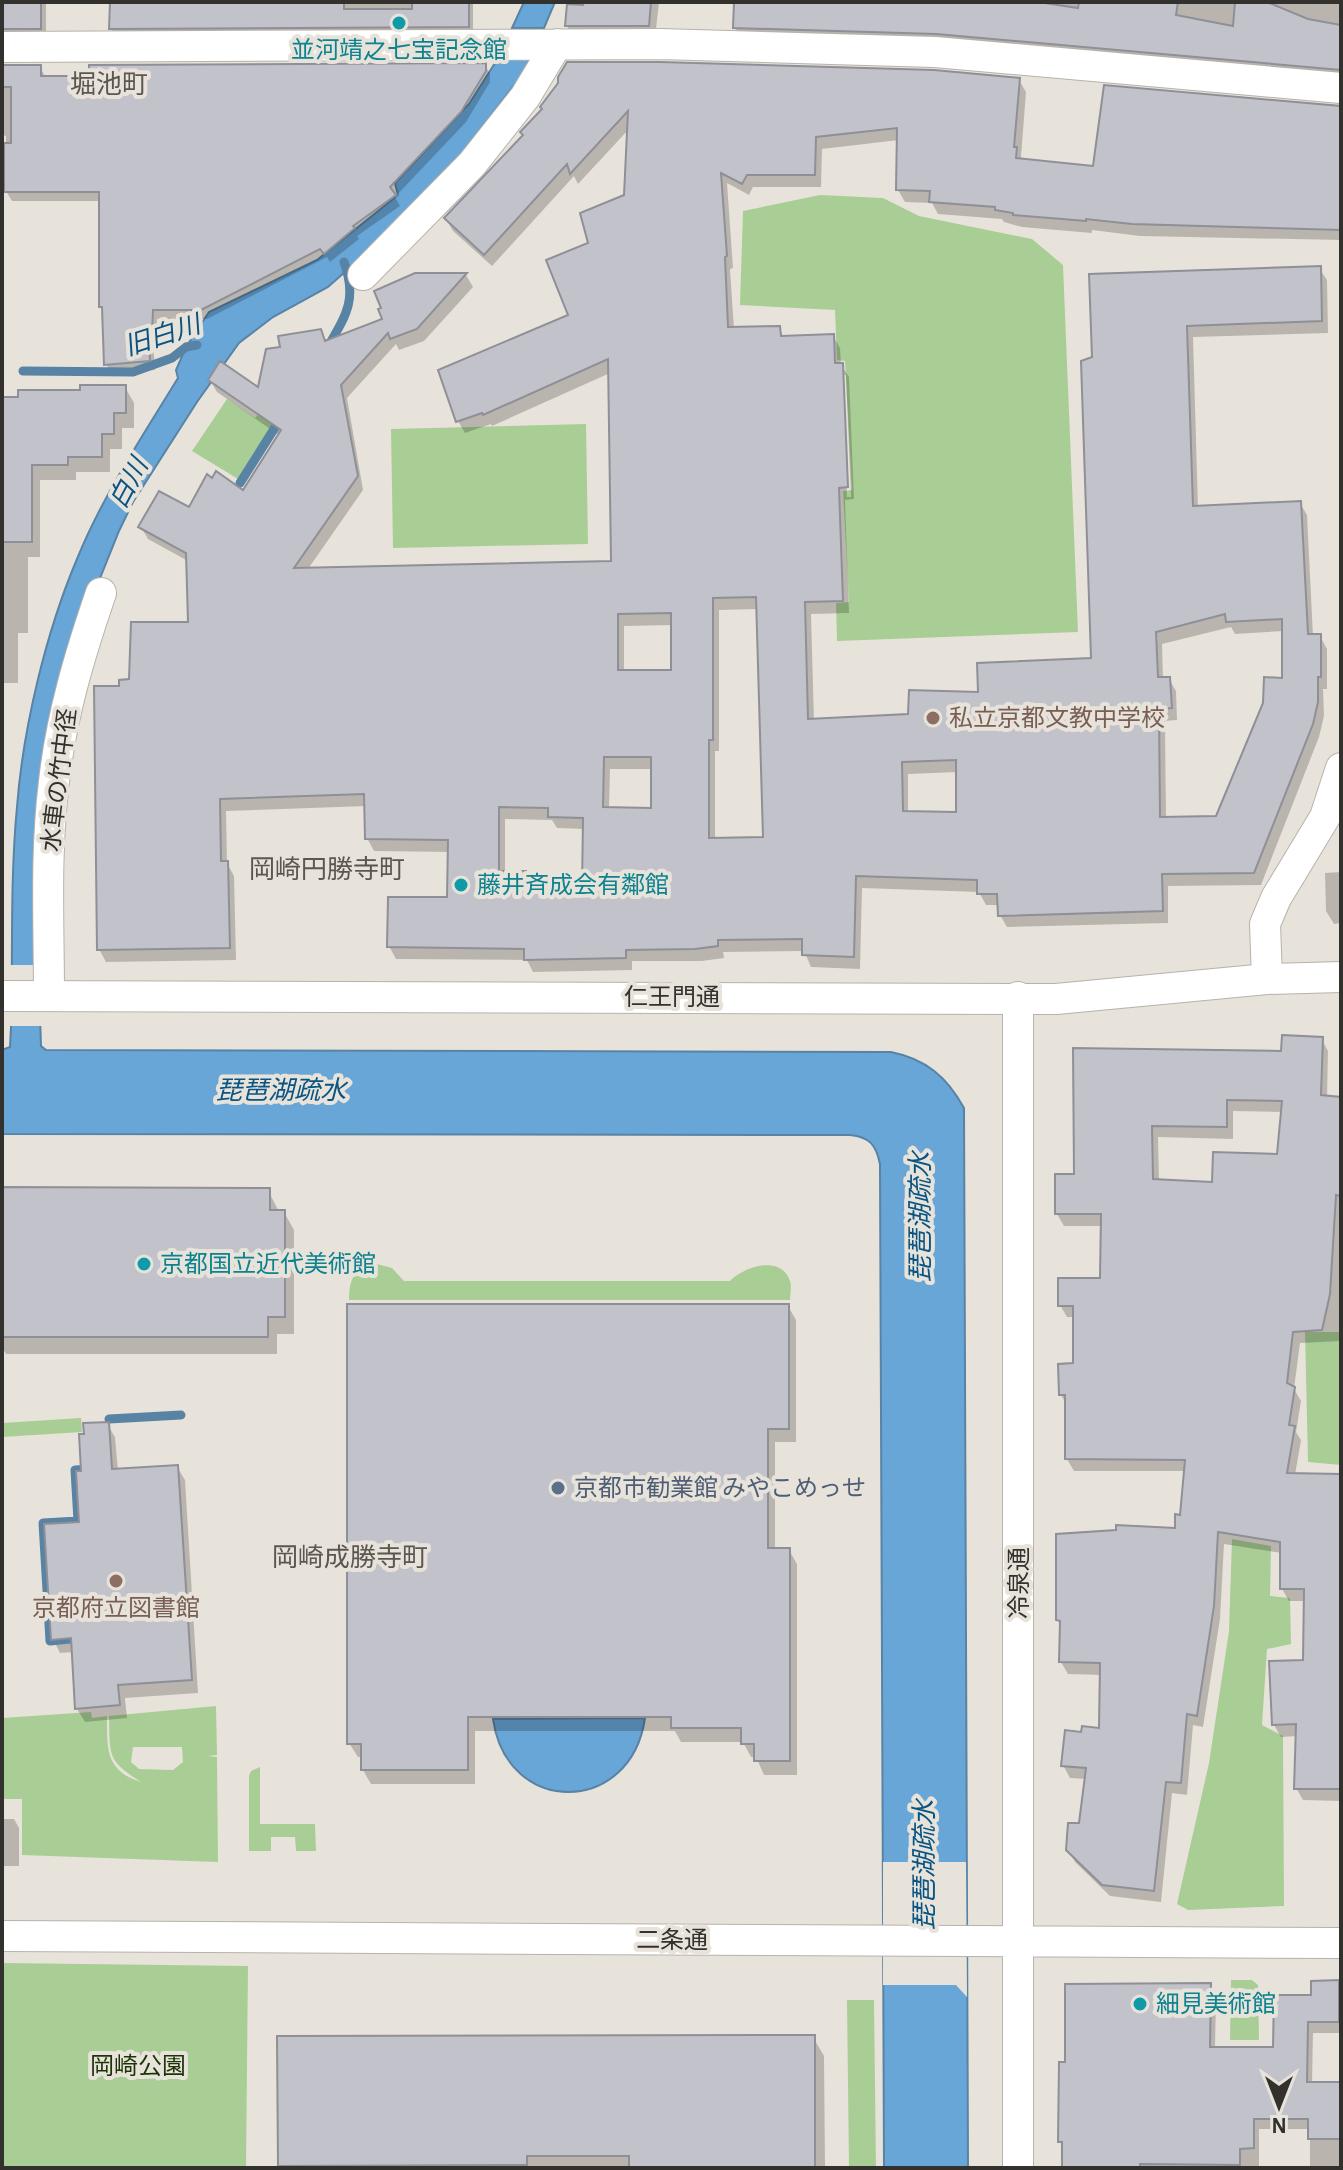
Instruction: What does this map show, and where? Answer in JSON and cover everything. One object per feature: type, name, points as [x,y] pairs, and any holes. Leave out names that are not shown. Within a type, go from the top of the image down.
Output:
[{"type":"street","points":[[363,275],[472,164],[525,97],[549,44]]},
{"type":"street","points":[[2,47],[660,44],[935,52],[1341,88]]},
{"type":"street","name":"水車の竹中径","points":[[47,988],[49,834],[56,766],[70,696],[101,593]]},
{"type":"street","points":[[1267,979],[1265,924],[1276,898],[1325,817],[1341,771]]},
{"type":"street","name":"仁王門通","points":[[5,996],[47,988],[1056,999],[1267,979],[1341,977]]},
{"type":"street","name":"冷泉通","points":[[1018,997],[1018,2168]]},
{"type":"street","name":"二条通","points":[[2,1936],[1341,1943]]},
{"type":"green space","points":[[820,195],[883,198],[919,216],[1032,239],[1063,265],[1078,632],[837,641],[836,603],[849,602],[843,491],[852,490],[845,361],[837,360],[835,310],[740,305],[743,211]]},
{"type":"green space","points":[[227,399],[255,418],[262,410],[275,420],[238,479],[192,451]]},
{"type":"green space","points":[[586,424],[588,544],[393,548],[391,429]]},
{"type":"green space","points":[[377,1264],[392,1268],[404,1281],[730,1281],[744,1271],[770,1265],[785,1273],[791,1290],[790,1300],[349,1300],[354,1275],[363,1268]]},
{"type":"green space","points":[[1305,1332],[1341,1332],[1341,1465],[1308,1462]]},
{"type":"green space","points":[[81,1418],[82,1432],[2,1437],[2,1423]]},
{"type":"green space","points":[[1232,1539],[1271,1546],[1270,1596],[1290,1598],[1291,1644],[1267,1649],[1262,1725],[1283,1736],[1284,1906],[1188,1910],[1177,1904],[1209,1763],[1229,1631]]},
{"type":"green space","points":[[216,1706],[217,1755],[208,1756],[217,1757],[218,1862],[22,1855],[22,1799],[2,1799],[2,1718],[91,1712],[92,1718],[107,1716],[108,1748],[114,1765],[120,1772],[141,1782],[122,1768],[113,1756],[109,1716]],"holes":[[[133,1747],[182,1747],[183,1762],[173,1770],[139,1769],[131,1762]]]},
{"type":"green space","points":[[260,1767],[260,1824],[315,1824],[316,1851],[296,1851],[295,1837],[271,1837],[271,1851],[249,1851],[249,1776],[251,1771]]},
{"type":"green space","name":"岡崎公園","points":[[2,1963],[248,1966],[246,2168],[2,2168]]},
{"type":"green space","points":[[1231,1980],[1252,1980],[1258,1985],[1259,2040],[1230,2040]]},
{"type":"green space","points":[[847,2000],[874,2000],[876,2168],[849,2168]]},
{"type":"water","points":[[524,2],[555,2],[544,28],[512,28]]},
{"type":"water","points":[[502,52],[534,52],[520,78],[461,154],[363,256],[328,287],[273,317],[239,343],[133,502],[119,531],[76,638],[38,954],[41,1046],[46,1050],[891,1052],[915,1059],[934,1071],[950,1087],[964,1108],[968,2168],[884,2168],[880,1164],[871,1143],[850,1135],[2,1134],[2,1050],[10,1047],[13,862],[20,777],[30,713],[46,649],[87,535],[178,378],[176,370],[186,347],[209,312],[317,260],[398,195],[395,183],[469,104]]},
{"type":"water","points":[[645,1718],[635,1750],[617,1773],[594,1787],[569,1792],[544,1788],[521,1774],[503,1751],[493,1719]]},
{"type":"pier","points":[[9,965],[43,965],[43,1026],[8,1026]]},
{"type":"pier","points":[[883,1862],[966,1862],[967,1997],[956,1985],[883,1985]]},
{"type":"building","points":[[2,2],[41,2],[41,29],[2,29]]},
{"type":"building","points":[[110,2],[344,2],[344,9],[412,9],[412,3],[469,2],[469,27],[109,29]]},
{"type":"building","points":[[584,2],[651,2],[649,26],[565,26],[567,4],[583,5]]},
{"type":"building","points":[[734,2],[1038,2],[1078,8],[1079,2],[1178,2],[1176,15],[1233,26],[1235,2],[1267,2],[1308,19],[1341,25],[1341,70],[936,34],[733,28]]},
{"type":"building","points":[[567,62],[660,62],[934,70],[1020,78],[1014,147],[1017,147],[1016,158],[1093,166],[1104,85],[1341,106],[1341,230],[1086,221],[1013,215],[995,210],[995,207],[929,202],[930,191],[896,190],[897,128],[816,137],[815,175],[747,175],[742,184],[721,173],[728,327],[780,326],[781,336],[834,334],[835,363],[843,363],[848,487],[839,488],[843,601],[805,602],[808,719],[908,714],[909,690],[978,692],[977,663],[1091,658],[1081,361],[1092,357],[1089,274],[1321,266],[1322,321],[1187,326],[1193,506],[1301,501],[1308,634],[1321,634],[1321,677],[1318,677],[1318,702],[1313,724],[1254,873],[1162,874],[1163,911],[998,916],[997,894],[977,894],[977,880],[856,876],[854,957],[802,955],[802,939],[718,940],[718,946],[695,949],[626,950],[626,958],[524,960],[524,949],[387,947],[388,897],[447,897],[448,840],[365,839],[364,794],[220,799],[221,861],[228,861],[230,948],[97,950],[94,686],[119,686],[119,680],[129,679],[131,622],[188,622],[186,553],[138,527],[159,491],[189,507],[207,474],[212,478],[216,471],[243,490],[281,430],[208,380],[220,361],[258,387],[266,349],[280,347],[278,336],[321,329],[325,341],[382,319],[374,291],[415,273],[467,273],[417,329],[390,339],[388,333],[341,385],[358,476],[294,568],[611,561],[608,359],[483,415],[456,422],[438,370],[568,315],[546,260],[588,243],[580,213],[624,195],[628,111],[570,174],[567,164],[484,255],[444,218],[523,135],[520,132],[542,109],[540,107],[558,83]],"holes":[[[756,597],[763,837],[709,838],[709,740],[713,740],[713,598]],[[671,613],[671,670],[618,670],[618,614]],[[1225,614],[1226,622],[1282,619],[1282,678],[1264,677],[1263,703],[1216,816],[1160,817],[1159,709],[1172,708],[1170,677],[1158,677],[1156,632]],[[604,757],[651,757],[651,808],[603,807]],[[956,760],[956,812],[903,811],[902,762]],[[499,807],[548,808],[548,817],[583,818],[582,888],[526,889],[526,871],[499,871]]]},
{"type":"building","points":[[486,63],[486,71],[461,112],[390,187],[396,195],[353,226],[355,228],[324,254],[320,249],[201,310],[153,310],[152,336],[149,336],[150,361],[104,365],[102,307],[99,307],[99,192],[4,192],[4,143],[11,143],[11,87],[2,87],[2,65],[41,65],[41,76],[89,76],[89,65]]},
{"type":"building","points":[[80,385],[126,385],[126,413],[114,413],[114,434],[102,434],[102,457],[68,457],[68,465],[32,465],[32,542],[2,542],[2,397],[18,397],[18,390],[80,390]]},
{"type":"building","points":[[1282,1035],[1323,1037],[1321,1095],[1341,1097],[1341,1196],[1336,1195],[1330,1294],[1322,1330],[1293,1332],[1287,1383],[1295,1387],[1289,1425],[1295,1426],[1287,1473],[1341,1474],[1341,1789],[1294,1789],[1296,1724],[1272,1725],[1269,1661],[1303,1660],[1304,1589],[1280,1589],[1280,1542],[1218,1532],[1214,1606],[1197,1716],[1187,1714],[1181,1783],[1166,1782],[1154,1891],[1102,1885],[1066,1850],[1068,1823],[1079,1823],[1086,1768],[1061,1766],[1065,1730],[1081,1732],[1082,1726],[1099,1728],[1100,1663],[1059,1662],[1056,1534],[1116,1530],[1116,1525],[1175,1528],[1175,1514],[1180,1515],[1185,1460],[1065,1459],[1065,1395],[1059,1395],[1058,1364],[1073,1363],[1073,1306],[1058,1306],[1058,1278],[1100,1278],[1101,1214],[1055,1214],[1055,1174],[1074,1174],[1073,1048],[1281,1051]],"holes":[[[1227,1100],[1282,1101],[1277,1154],[1213,1152],[1212,1182],[1153,1179],[1152,1126],[1227,1127]]]},
{"type":"building","name":"京都国立近代美術館","points":[[2,1187],[270,1188],[270,1210],[285,1210],[285,1317],[268,1317],[268,1337],[2,1337]]},
{"type":"building","name":"京都市勧業館 みやこめっせ","points":[[347,1304],[789,1304],[789,1429],[768,1429],[768,1548],[790,1548],[790,1761],[754,1761],[754,1744],[741,1744],[741,1728],[671,1728],[671,1717],[468,1717],[468,1770],[361,1770],[361,1744],[347,1744]]},
{"type":"building","name":"京都府立図書館","points":[[109,1422],[112,1469],[178,1465],[192,1680],[118,1685],[120,1705],[75,1709],[71,1638],[51,1640],[44,1524],[79,1522],[76,1471],[81,1471],[79,1434],[84,1434],[83,1423]]},
{"type":"building","points":[[1339,1980],[1339,2022],[1308,2022],[1307,2082],[1341,2082],[1341,2139],[1308,2139],[1308,2119],[1254,2119],[1254,2148],[1240,2149],[1240,2165],[1140,2164],[1140,2168],[1062,2168],[1062,2142],[1058,2142],[1059,2062],[1065,2062],[1065,1984],[1211,1983],[1210,2047],[1273,2047],[1274,1995],[1311,1995],[1311,1981]]},
{"type":"building","points":[[815,2035],[815,2168],[629,2168],[629,2156],[527,2156],[527,2165],[278,2166],[277,2036]]},
{"type":"waterway","points":[[329,345],[341,324],[350,296],[344,262]]},
{"type":"waterway","name":"旧白川","points":[[23,371],[133,372],[172,358],[186,347],[197,345]]},
{"type":"waterway","points":[[240,483],[281,418]]},
{"type":"waterway","points":[[109,1419],[181,1415]]},
{"type":"waterway","points":[[70,1639],[50,1641],[43,1523],[78,1521],[75,1470],[91,1469]]},
{"type":"place","name":"並河靖之七宝記念館","points":[[399,23]]},
{"type":"place","name":"私立京都文教中学校","points":[[933,718]]},
{"type":"place","name":"藤井斉成会有鄰館","points":[[461,885]]},
{"type":"place","name":"京都国立近代美術館","points":[[144,1264]]},
{"type":"place","name":"京都市勧業館 みやこめっせ","points":[[558,1488]]},
{"type":"place","name":"京都府立図書館","points":[[116,1581]]},
{"type":"place","name":"細見美術館","points":[[1140,2004]]},
{"type":"district","name":"堀池町","points":[[109,84]]},
{"type":"district","name":"岡崎円勝寺町","points":[[327,869]]},
{"type":"district","name":"岡崎成勝寺町","points":[[350,1557]]},
{"type":"water label","name":"白川","points":[[128,483]]},
{"type":"water label","name":"琵琶湖疏水","points":[[281,1090]]},
{"type":"water label","name":"琵琶湖疏水","points":[[920,1217]]},
{"type":"water label","name":"琵琶湖疏水","points":[[924,1865]]}]
